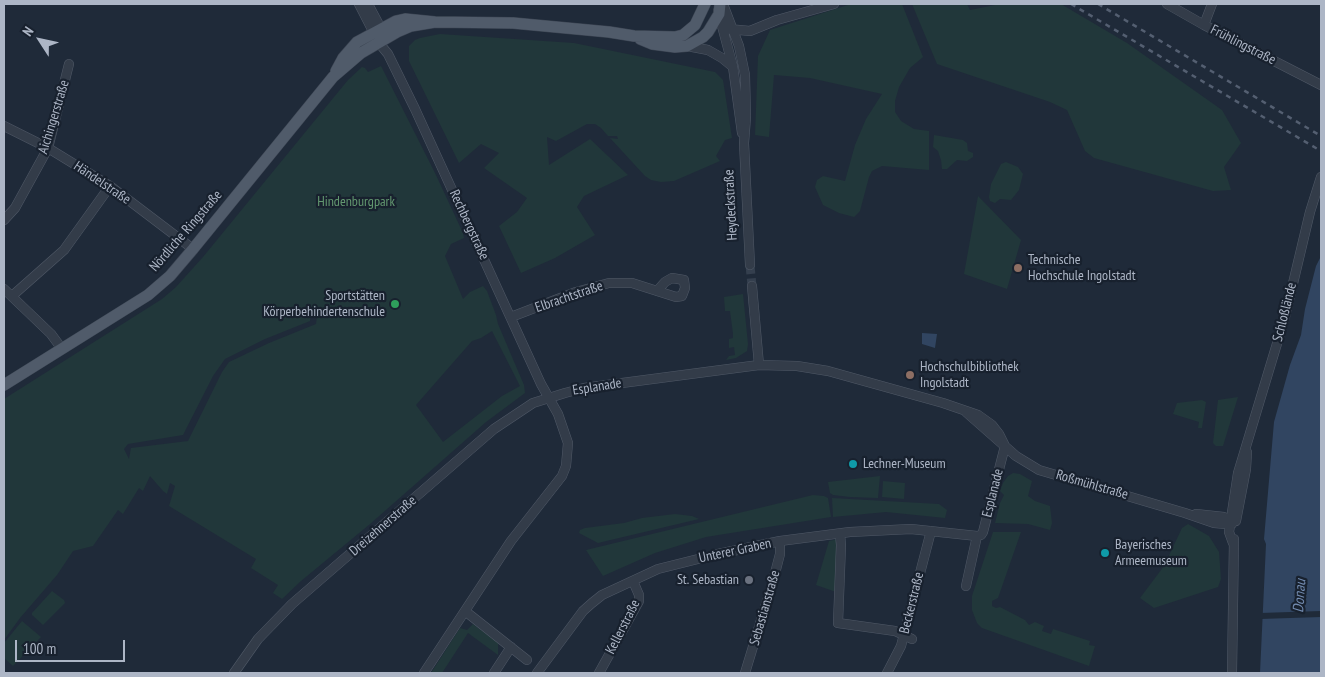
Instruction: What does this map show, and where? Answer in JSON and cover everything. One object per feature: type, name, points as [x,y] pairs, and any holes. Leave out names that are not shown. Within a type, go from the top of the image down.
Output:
[{"type":"main road","points":[[634,36],[674,38],[683,35],[695,25],[705,4]]},
{"type":"main road","name":"Heydeckstraße","points":[[718,27],[719,6]]},
{"type":"main road","name":"Nördliche Ringstraße","points":[[4,385],[148,295],[170,276],[333,77],[396,21],[405,19],[434,22],[513,23],[634,36]]},
{"type":"main road","points":[[695,25],[701,24],[718,27]]},
{"type":"main road","points":[[634,36],[652,44],[675,47],[687,46],[718,27]]},
{"type":"street","points":[[359,4],[380,36]]},
{"type":"street","points":[[368,4],[380,36]]},
{"type":"street","points":[[718,27],[733,30],[750,30],[834,4]]},
{"type":"street","name":"Frühlingstraße","points":[[1167,4],[1321,85]]},
{"type":"street","points":[[1204,25],[1212,4]]},
{"type":"street","name":"Heydeckstraße","points":[[719,6],[733,30],[743,67],[746,93],[744,143],[750,266]]},
{"type":"street","name":"Heydeckstraße","points":[[718,27],[732,67],[744,143]]},
{"type":"street","name":"Rechbergstraße","points":[[380,36],[442,166],[541,384],[550,398]]},
{"type":"street","points":[[687,46],[708,50],[722,58],[732,67]]},
{"type":"street","name":"Aichingerstraße","points":[[4,220],[14,208],[48,148],[70,64]]},
{"type":"street","name":"Händelstraße","points":[[4,126],[48,148],[110,186],[193,249]]},
{"type":"street","name":"Schloßlände","points":[[1234,519],[1232,503],[1238,473],[1285,317],[1310,212],[1321,176]]},
{"type":"street","points":[[12,296],[64,250],[110,186]]},
{"type":"street","name":"Elbrachtstraße","points":[[511,317],[576,292],[609,284],[632,283],[657,291]]},
{"type":"street","points":[[752,286],[759,365]]},
{"type":"street","points":[[4,289],[51,334],[62,349]]},
{"type":"street","name":"Esplanade","points":[[550,398],[565,392],[609,384],[759,365],[796,366],[828,371],[962,409],[1005,446],[983,532],[977,536],[966,586]]},
{"type":"street","points":[[424,673],[519,530],[555,487],[566,466],[568,454],[567,439],[563,424],[550,398]]},
{"type":"street","name":"Dreizehnerstraße","points":[[234,673],[258,639],[292,604],[494,430],[533,403],[550,398]]},
{"type":"street","name":"Roßmühlstraße","points":[[1005,446],[1022,460],[1039,470],[1186,513],[1212,519],[1224,517],[1234,519]]},
{"type":"street","name":"Schloßlände","points":[[1232,673],[1234,519],[1247,463],[1247,446]]},
{"type":"street","points":[[1212,519],[1232,503]]},
{"type":"street","name":"Roßmühlstraße","points":[[1212,519],[1233,538]]},
{"type":"street","name":"Unterer Graben","points":[[538,673],[583,611],[592,603],[633,581],[667,567],[780,541],[840,534],[911,529],[977,536]]},
{"type":"street","name":"Beckerstraße","points":[[887,673],[901,646],[908,637],[931,531]]},
{"type":"street","points":[[840,534],[838,623],[894,630],[908,637]]},
{"type":"street","name":"Sebastianstraße","points":[[745,673],[773,581],[780,554],[780,541]]},
{"type":"street","name":"Kellerstraße","points":[[599,673],[639,601],[639,595],[633,581]]},
{"type":"street","points":[[465,610],[528,661],[538,673]]},
{"type":"street","points":[[494,673],[511,647]]},
{"type":"green space","points":[[851,4],[902,4],[923,57],[910,68],[899,87],[895,101],[895,112],[901,121],[914,129],[929,131],[929,170],[882,166],[872,171],[860,211],[854,217],[839,213],[823,205],[815,187],[817,180],[823,176],[845,181],[855,145],[866,119],[882,94],[810,78],[774,75],[769,137],[755,135],[758,56],[770,30]]},
{"type":"green space","points":[[912,4],[967,4],[970,10],[1000,4],[1061,4],[1127,43],[1222,110],[1241,143],[1224,167],[1231,190],[1213,191],[1094,158],[1085,151],[1067,110],[1050,102],[937,64]]},
{"type":"green space","points":[[440,34],[574,43],[715,72],[723,80],[732,138],[725,140],[716,156],[720,161],[674,181],[661,182],[651,180],[645,176],[610,138],[618,139],[617,136],[608,136],[595,124],[587,124],[556,141],[547,137],[549,165],[590,139],[628,175],[584,196],[577,207],[595,235],[555,258],[521,273],[499,226],[517,212],[527,198],[484,168],[499,153],[481,144],[459,163],[409,61],[409,46],[415,40]]},
{"type":"green space","name":"Hindenburgpark","points":[[381,66],[435,173],[464,238],[451,244],[445,256],[463,299],[470,292],[483,286],[487,291],[498,324],[524,385],[525,393],[486,422],[282,599],[273,593],[278,585],[251,568],[256,559],[169,506],[175,486],[170,483],[167,494],[150,476],[143,491],[139,488],[123,514],[118,510],[93,546],[73,551],[57,575],[20,618],[4,640],[4,399],[162,299],[176,287],[203,257],[348,80],[362,67],[368,72]],"holes":[[[311,309],[318,309],[316,324],[229,362],[222,372],[188,441],[131,448],[129,459],[124,449],[128,444],[183,435],[213,376],[225,359],[265,339],[310,321]],[[492,331],[520,386],[502,396],[443,442],[416,405],[472,341]]]},
{"type":"green space","points":[[934,135],[963,140],[967,143],[968,151],[973,153],[973,157],[967,161],[957,160],[947,169],[942,169],[938,151],[933,147]]},
{"type":"green space","points":[[1006,162],[1018,167],[1023,174],[1019,190],[1011,200],[1000,199],[995,203],[990,201],[989,197],[991,184],[1001,164]]},
{"type":"green space","points":[[978,196],[1021,240],[1007,289],[964,274]]},
{"type":"green space","points":[[743,294],[747,351],[736,358],[726,360],[729,356],[735,355],[734,347],[729,348],[729,339],[733,338],[733,334],[730,311],[725,311],[724,297]]},
{"type":"green space","points":[[1238,397],[1223,446],[1216,446],[1213,443],[1218,400]]},
{"type":"green space","points":[[1202,400],[1206,402],[1202,428],[1198,428],[1199,422],[1173,414],[1177,403]]},
{"type":"green space","points":[[1013,473],[1020,474],[1032,481],[1028,496],[1035,501],[1050,506],[1052,523],[1050,530],[1028,524],[995,523],[1004,495],[1000,491],[1008,476]]},
{"type":"green space","points":[[880,476],[878,498],[850,497],[830,493],[828,482]]},
{"type":"green space","points":[[883,481],[905,483],[904,499],[882,497]]},
{"type":"green space","points":[[813,495],[828,498],[831,517],[706,537],[655,553],[603,576],[586,550]]},
{"type":"green space","points":[[832,498],[939,504],[947,510],[945,518],[886,512],[833,517]]},
{"type":"green space","points":[[675,514],[692,516],[699,519],[598,543],[579,533],[580,530],[585,528]]},
{"type":"green space","points":[[1188,524],[1209,536],[1219,552],[1221,579],[1218,587],[1154,608],[1140,598],[1164,566],[1182,528]]},
{"type":"green space","points":[[993,532],[1021,532],[998,598],[992,601],[992,606],[1000,607],[1025,620],[1029,625],[1035,622],[1044,626],[1042,631],[1051,634],[1053,629],[1090,641],[1089,645],[1095,646],[1089,666],[982,628],[977,623],[972,610],[972,596]]},
{"type":"green space","points":[[838,539],[836,592],[816,585],[829,541]]},
{"type":"green space","points":[[52,591],[64,600],[65,603],[43,625],[32,613]]},
{"type":"green space","points":[[22,621],[41,637],[13,666],[4,658],[4,643]]},
{"type":"green space","points":[[473,624],[498,643],[498,655],[468,633],[442,673],[431,673],[460,628],[467,630]]},
{"type":"water","name":"Donau","points":[[1321,256],[1321,673],[1260,673],[1266,544],[1264,539],[1274,422],[1290,365],[1301,335],[1305,309],[1316,266]]},
{"type":"water","points":[[922,333],[937,334],[935,348],[922,344]]},
{"type":"pier","points":[[1321,611],[1321,617],[1260,619],[1260,613]]},
{"type":"tunnel","points":[[750,265],[752,286]]},
{"type":"railway","points":[[1071,4],[1321,151]]},
{"type":"railway","points":[[1098,4],[1321,136]]},
{"type":"place","name":"Technische Hochschule Ingolstadt","points":[[1018,268]]},
{"type":"place","name":"Sportstätten Körperbehindertenschule","points":[[395,304]]},
{"type":"place","name":"Hochschulbibliothek Ingolstadt","points":[[910,375]]},
{"type":"place","name":"Lechner-Museum","points":[[853,464]]},
{"type":"place","name":"Bayerisches Armeemuseum","points":[[1105,553]]},
{"type":"place","name":"St. Sebastian","points":[[749,580]]}]
